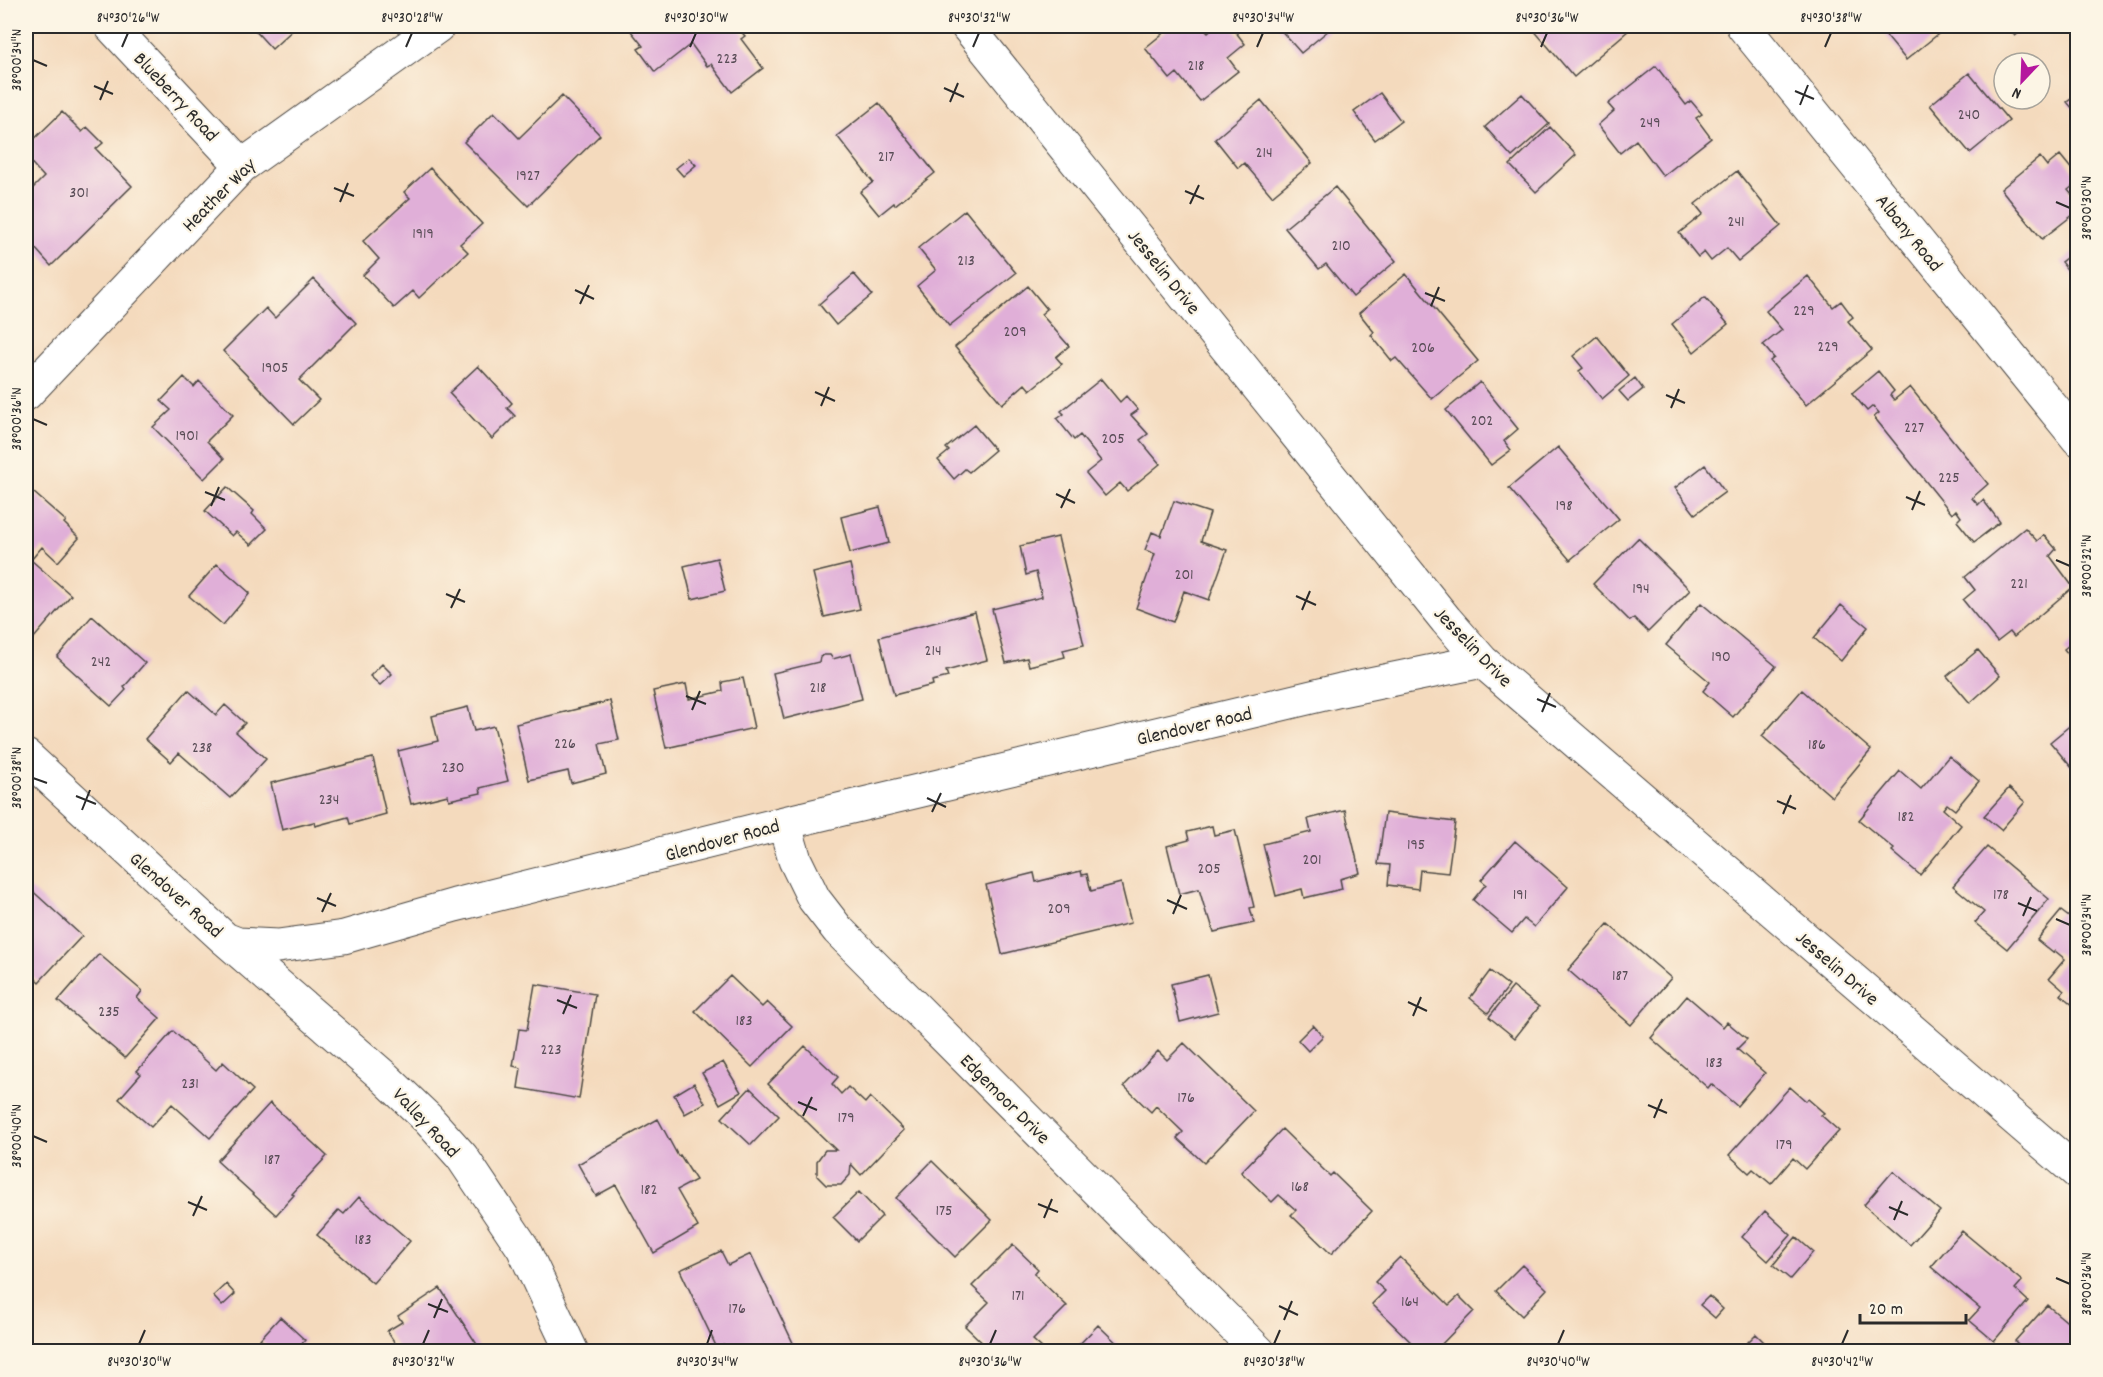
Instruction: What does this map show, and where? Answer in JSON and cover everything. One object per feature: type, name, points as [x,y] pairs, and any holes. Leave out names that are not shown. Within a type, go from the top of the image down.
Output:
[{"type":"street","name":"Blueberry Road","points":[[111,26],[242,166]]},
{"type":"street","name":"Heather Way","points":[[26,394],[242,166],[438,26]]},
{"type":"street","name":"Jesselin Drive","points":[[966,26],[1438,610],[1482,661],[2078,1173]]},
{"type":"street","name":"Albany Road","points":[[1743,26],[2078,439]]},
{"type":"street","name":"Glendover Road","points":[[26,756],[225,939],[238,944],[278,946],[344,937],[455,905],[784,823],[1330,693],[1482,661]]},
{"type":"street","name":"Edgemoor Drive","points":[[784,823],[795,860],[814,899],[838,930],[1259,1352]]},
{"type":"street","name":"Valley Road","points":[[225,939],[382,1075],[428,1119],[462,1157],[523,1248],[572,1352]]},
{"type":"building","points":[[251,26],[297,26],[272,49]]},
{"type":"building","points":[[627,26],[736,26],[745,36],[741,39],[763,68],[732,92],[711,64],[707,66],[691,44],[655,72],[638,49],[643,46]]},
{"type":"building","points":[[1172,26],[1202,26],[1208,32],[1215,26],[1231,26],[1245,44],[1228,58],[1238,71],[1200,101],[1177,73],[1170,79],[1145,48]]},
{"type":"building","points":[[1326,26],[1329,30],[1301,53],[1278,27]]},
{"type":"building","points":[[1535,26],[1625,26],[1629,30],[1574,77],[1532,28]]},
{"type":"building","points":[[1878,26],[1938,26],[1942,31],[1906,60]]},
{"type":"building","points":[[2006,26],[2028,26],[2015,36]]},
{"type":"building","points":[[1656,66],[1686,105],[1691,101],[1702,114],[1696,118],[1711,138],[1663,176],[1636,140],[1620,153],[1598,125],[1614,111],[1608,104]]},
{"type":"building","points":[[1969,73],[1992,101],[1992,111],[2001,111],[2009,121],[1970,153],[1930,105]]},
{"type":"building","points":[[1380,93],[1401,121],[1375,140],[1354,112]]},
{"type":"building","points":[[1522,94],[1549,124],[1512,157],[1485,127]]},
{"type":"building","points":[[2078,94],[2078,115],[2067,102]]},
{"type":"building","points":[[562,96],[600,135],[528,206],[464,142],[494,112],[519,138]]},
{"type":"building","points":[[1261,100],[1312,163],[1272,196],[1244,163],[1238,168],[1215,139]]},
{"type":"building","points":[[879,103],[935,173],[879,215],[860,192],[873,182],[837,136]]},
{"type":"building","points":[[62,112],[82,132],[87,127],[103,143],[96,149],[132,186],[51,266],[26,238],[26,231],[30,227],[26,223],[26,195],[44,177],[26,157],[26,147]]},
{"type":"building","points":[[1550,127],[1576,155],[1536,192],[1510,165]]},
{"type":"building","points":[[2060,155],[2078,177],[2078,182],[2068,190],[2078,202],[2078,211],[2042,239],[2001,189],[2040,157],[2047,166]]},
{"type":"building","points":[[689,158],[696,165],[683,176],[676,168]]},
{"type":"building","points":[[430,168],[482,224],[460,244],[468,252],[419,298],[413,291],[394,308],[363,275],[379,259],[363,241],[410,198],[404,192]]},
{"type":"building","points":[[1737,171],[1781,226],[1738,261],[1727,248],[1711,261],[1704,252],[1698,257],[1679,233],[1703,214],[1695,204]]},
{"type":"building","points":[[1335,187],[1396,261],[1353,297],[1326,264],[1319,269],[1285,228]]},
{"type":"building","points":[[965,210],[1016,273],[949,326],[917,286],[936,270],[918,248]]},
{"type":"building","points":[[2078,249],[2078,283],[2061,262]]},
{"type":"building","points":[[854,274],[872,295],[836,325],[819,304]]},
{"type":"building","points":[[1406,274],[1478,361],[1432,399],[1396,358],[1392,361],[1371,335],[1374,332],[1359,313]]},
{"type":"building","points":[[1808,276],[1833,307],[1841,301],[1853,317],[1848,321],[1872,350],[1806,405],[1770,361],[1774,358],[1763,345],[1782,330],[1766,311]]},
{"type":"building","points":[[314,279],[356,323],[299,380],[319,400],[294,424],[223,351],[266,308],[275,318]]},
{"type":"building","points":[[1028,286],[1047,309],[1041,314],[1069,346],[1056,357],[1062,364],[1030,390],[1025,384],[1002,404],[955,347]]},
{"type":"building","points":[[1705,297],[1728,324],[1694,352],[1672,324]]},
{"type":"building","points":[[1597,336],[1629,376],[1602,399],[1579,371],[1583,368],[1573,356]]},
{"type":"building","points":[[478,366],[512,403],[507,408],[515,416],[492,439],[449,393]]},
{"type":"building","points":[[1878,371],[1894,391],[1890,395],[1894,400],[1910,387],[1988,484],[1972,498],[1978,505],[1983,500],[2000,522],[1974,542],[1957,521],[1961,517],[1956,510],[1952,514],[1874,417],[1879,413],[1873,406],[1867,411],[1852,393]]},
{"type":"building","points":[[184,377],[194,387],[199,381],[233,415],[207,441],[224,459],[204,479],[153,427],[171,410],[161,401]]},
{"type":"building","points":[[1635,378],[1643,389],[1628,401],[1619,391]]},
{"type":"building","points":[[1101,379],[1120,402],[1126,396],[1138,410],[1131,415],[1148,434],[1140,440],[1160,464],[1127,491],[1120,483],[1105,496],[1086,473],[1101,461],[1080,435],[1074,440],[1057,419],[1064,414],[1061,411]]},
{"type":"building","points":[[1480,382],[1518,429],[1504,441],[1511,450],[1491,465],[1446,410]]},
{"type":"building","points":[[974,425],[995,450],[969,472],[965,469],[954,479],[938,460],[949,451],[946,448]]},
{"type":"building","points":[[1558,447],[1619,519],[1570,560],[1509,488]]},
{"type":"building","points":[[1705,465],[1725,492],[1695,514],[1675,488]]},
{"type":"building","points":[[227,487],[254,511],[252,514],[267,529],[251,545],[236,532],[232,536],[205,511]]},
{"type":"building","points":[[33,492],[66,521],[64,523],[79,538],[58,562],[42,547],[31,560],[71,595],[33,639],[26,632],[26,501]]},
{"type":"building","points":[[1174,501],[1210,513],[1201,541],[1227,550],[1209,600],[1184,591],[1173,622],[1136,608],[1155,554],[1145,550],[1152,532],[1161,536]]},
{"type":"building","points":[[880,507],[889,543],[850,553],[841,517]]},
{"type":"building","points":[[2025,528],[2037,541],[2044,535],[2056,549],[2050,556],[2073,587],[2014,637],[2010,632],[1997,642],[1963,600],[1975,590],[1965,577]]},
{"type":"building","points":[[1058,537],[1084,645],[1063,650],[1065,657],[1029,666],[1027,658],[1006,663],[992,609],[1042,597],[1036,572],[1026,575],[1020,546]]},
{"type":"building","points":[[1638,538],[1690,590],[1648,632],[1634,618],[1630,621],[1593,584]]},
{"type":"building","points":[[717,558],[725,591],[692,599],[684,566]]},
{"type":"building","points":[[217,564],[250,593],[223,625],[189,596]]},
{"type":"building","points":[[850,564],[860,609],[824,617],[813,573]]},
{"type":"building","points":[[1701,603],[1776,666],[1733,717],[1703,691],[1710,682],[1666,645]]},
{"type":"building","points":[[1841,605],[1868,627],[1841,661],[1814,638]]},
{"type":"building","points":[[975,612],[987,660],[946,671],[948,677],[932,681],[933,685],[894,695],[879,637]]},
{"type":"building","points":[[92,616],[145,663],[124,687],[126,690],[111,706],[57,657]]},
{"type":"building","points":[[2078,638],[2078,666],[2064,649]]},
{"type":"building","points":[[1978,650],[2000,676],[1970,703],[1947,676]]},
{"type":"building","points":[[851,654],[862,699],[784,719],[773,673],[819,662],[820,657],[824,655],[830,655],[833,659]]},
{"type":"building","points":[[382,664],[392,674],[380,685],[370,676]]},
{"type":"building","points":[[743,678],[754,728],[666,748],[653,691],[686,684],[689,699],[723,691],[722,682]]},
{"type":"building","points":[[188,690],[216,715],[225,705],[245,723],[236,732],[266,759],[230,798],[179,753],[171,762],[145,739]]},
{"type":"building","points":[[1802,690],[1871,750],[1832,797],[1762,736]]},
{"type":"building","points":[[610,701],[619,740],[599,744],[606,774],[571,783],[568,771],[529,780],[516,724]]},
{"type":"building","points":[[468,707],[474,731],[494,726],[508,781],[480,788],[481,793],[449,800],[448,795],[411,804],[398,751],[438,741],[432,716]]},
{"type":"building","points":[[2073,723],[2078,729],[2078,763],[2072,768],[2050,742]]},
{"type":"building","points":[[1949,756],[1979,781],[1955,810],[1947,804],[1943,809],[1961,825],[1920,875],[1892,851],[1894,849],[1859,820],[1900,771],[1921,789]]},
{"type":"building","points":[[373,758],[386,814],[350,824],[348,817],[315,826],[314,822],[282,830],[271,783]]},
{"type":"building","points":[[2009,788],[2025,802],[2001,830],[1984,816]]},
{"type":"building","points":[[1345,810],[1360,873],[1340,879],[1342,889],[1304,898],[1302,889],[1276,896],[1263,844],[1311,832],[1308,819]]},
{"type":"building","points":[[1385,813],[1455,822],[1448,873],[1420,870],[1418,889],[1388,885],[1390,865],[1378,864]]},
{"type":"building","points":[[1212,826],[1214,835],[1235,830],[1254,907],[1250,908],[1254,923],[1214,932],[1199,889],[1179,894],[1167,846],[1189,840],[1187,832]]},
{"type":"building","points":[[1515,841],[1568,887],[1534,927],[1524,919],[1512,933],[1473,900],[1486,884],[1481,880]]},
{"type":"building","points":[[1987,847],[2049,899],[2007,949],[1975,923],[1984,912],[1953,886]]},
{"type":"building","points":[[1081,871],[1082,875],[1087,874],[1091,891],[1121,883],[1131,923],[1002,954],[986,885],[1034,873],[1036,882]]},
{"type":"building","points":[[27,886],[82,936],[39,982],[26,970]]},
{"type":"building","points":[[2061,911],[2078,924],[2078,1004],[2075,1007],[2061,995],[2064,991],[2049,978],[2065,959],[2037,940]]},
{"type":"building","points":[[1608,924],[1671,978],[1631,1025],[1568,970]]},
{"type":"building","points":[[99,954],[142,991],[137,998],[160,1018],[125,1058],[58,1001]]},
{"type":"building","points":[[1490,971],[1509,986],[1488,1013],[1470,998]]},
{"type":"building","points":[[1208,975],[1218,1012],[1180,1022],[1171,984]]},
{"type":"building","points":[[730,976],[762,1007],[767,1002],[792,1026],[752,1067],[695,1011]]},
{"type":"building","points":[[535,984],[595,994],[579,1099],[518,1088],[521,1068],[513,1066],[519,1029],[527,1030]]},
{"type":"building","points":[[1513,987],[1539,1007],[1515,1038],[1489,1017]]},
{"type":"building","points":[[1687,996],[1723,1027],[1727,1022],[1747,1039],[1737,1049],[1765,1073],[1737,1106],[1711,1084],[1708,1088],[1651,1038]]},
{"type":"building","points":[[1313,1025],[1323,1036],[1308,1051],[1298,1040]]},
{"type":"building","points":[[173,1031],[216,1070],[223,1062],[253,1090],[210,1138],[172,1104],[151,1127],[119,1099],[141,1074],[137,1071]]},
{"type":"building","points":[[1184,1043],[1254,1111],[1204,1163],[1177,1138],[1183,1132],[1156,1106],[1151,1112],[1124,1086],[1158,1051],[1167,1060]]},
{"type":"building","points":[[805,1046],[838,1077],[832,1084],[841,1094],[848,1087],[865,1103],[870,1097],[904,1130],[861,1175],[851,1164],[850,1175],[841,1185],[826,1185],[817,1176],[817,1161],[825,1150],[836,1150],[768,1084]]},
{"type":"building","points":[[723,1062],[741,1092],[720,1104],[702,1073]]},
{"type":"building","points":[[694,1083],[705,1103],[685,1114],[674,1095]]},
{"type":"building","points":[[1790,1087],[1824,1113],[1821,1115],[1839,1131],[1805,1169],[1793,1158],[1771,1184],[1753,1169],[1749,1173],[1729,1155]]},
{"type":"building","points":[[750,1088],[779,1116],[751,1145],[722,1118]]},
{"type":"building","points":[[270,1103],[327,1156],[276,1215],[217,1161]]},
{"type":"building","points":[[658,1119],[678,1156],[680,1155],[696,1180],[677,1190],[698,1227],[654,1253],[616,1185],[596,1196],[578,1164]]},
{"type":"building","points":[[1282,1129],[1330,1176],[1333,1173],[1372,1211],[1331,1254],[1291,1215],[1296,1210],[1279,1195],[1272,1202],[1241,1172]]},
{"type":"building","points":[[932,1161],[992,1220],[955,1257],[896,1198]]},
{"type":"building","points":[[1893,1171],[1940,1211],[1910,1245],[1864,1205]]},
{"type":"building","points":[[859,1192],[882,1216],[857,1241],[833,1217]]},
{"type":"building","points":[[359,1197],[410,1241],[373,1283],[317,1235],[339,1210],[344,1214]]},
{"type":"building","points":[[1765,1211],[1791,1235],[1768,1261],[1742,1237]]},
{"type":"building","points":[[1962,1231],[2022,1281],[2015,1289],[2028,1301],[1994,1341],[1969,1320],[1980,1308],[1931,1267]]},
{"type":"building","points":[[1796,1237],[1813,1252],[1790,1279],[1773,1265]]},
{"type":"building","points":[[1013,1245],[1038,1269],[1034,1274],[1067,1306],[1033,1340],[1043,1349],[1040,1352],[992,1352],[965,1326],[989,1302],[972,1286]]},
{"type":"building","points":[[721,1251],[728,1265],[751,1254],[794,1345],[780,1352],[727,1352],[724,1345],[717,1348],[680,1270]]},
{"type":"building","points":[[1400,1257],[1449,1305],[1459,1296],[1474,1311],[1434,1352],[1421,1352],[1372,1304],[1385,1291],[1375,1282]]},
{"type":"building","points":[[1522,1265],[1547,1289],[1522,1316],[1496,1291]]},
{"type":"building","points":[[226,1284],[235,1294],[222,1306],[213,1296]]},
{"type":"building","points":[[440,1288],[482,1352],[401,1352],[387,1331],[402,1322],[398,1316]]},
{"type":"building","points":[[1709,1296],[1723,1309],[1715,1318],[1700,1305]]},
{"type":"building","points":[[2047,1305],[2078,1331],[2078,1352],[2013,1352],[2019,1345],[2015,1341]]},
{"type":"building","points":[[280,1317],[305,1340],[295,1352],[274,1352],[260,1339]]},
{"type":"building","points":[[1098,1325],[1126,1352],[1072,1352]]},
{"type":"building","points":[[1756,1334],[1765,1343],[1758,1352],[1755,1352],[1747,1343]]}]
